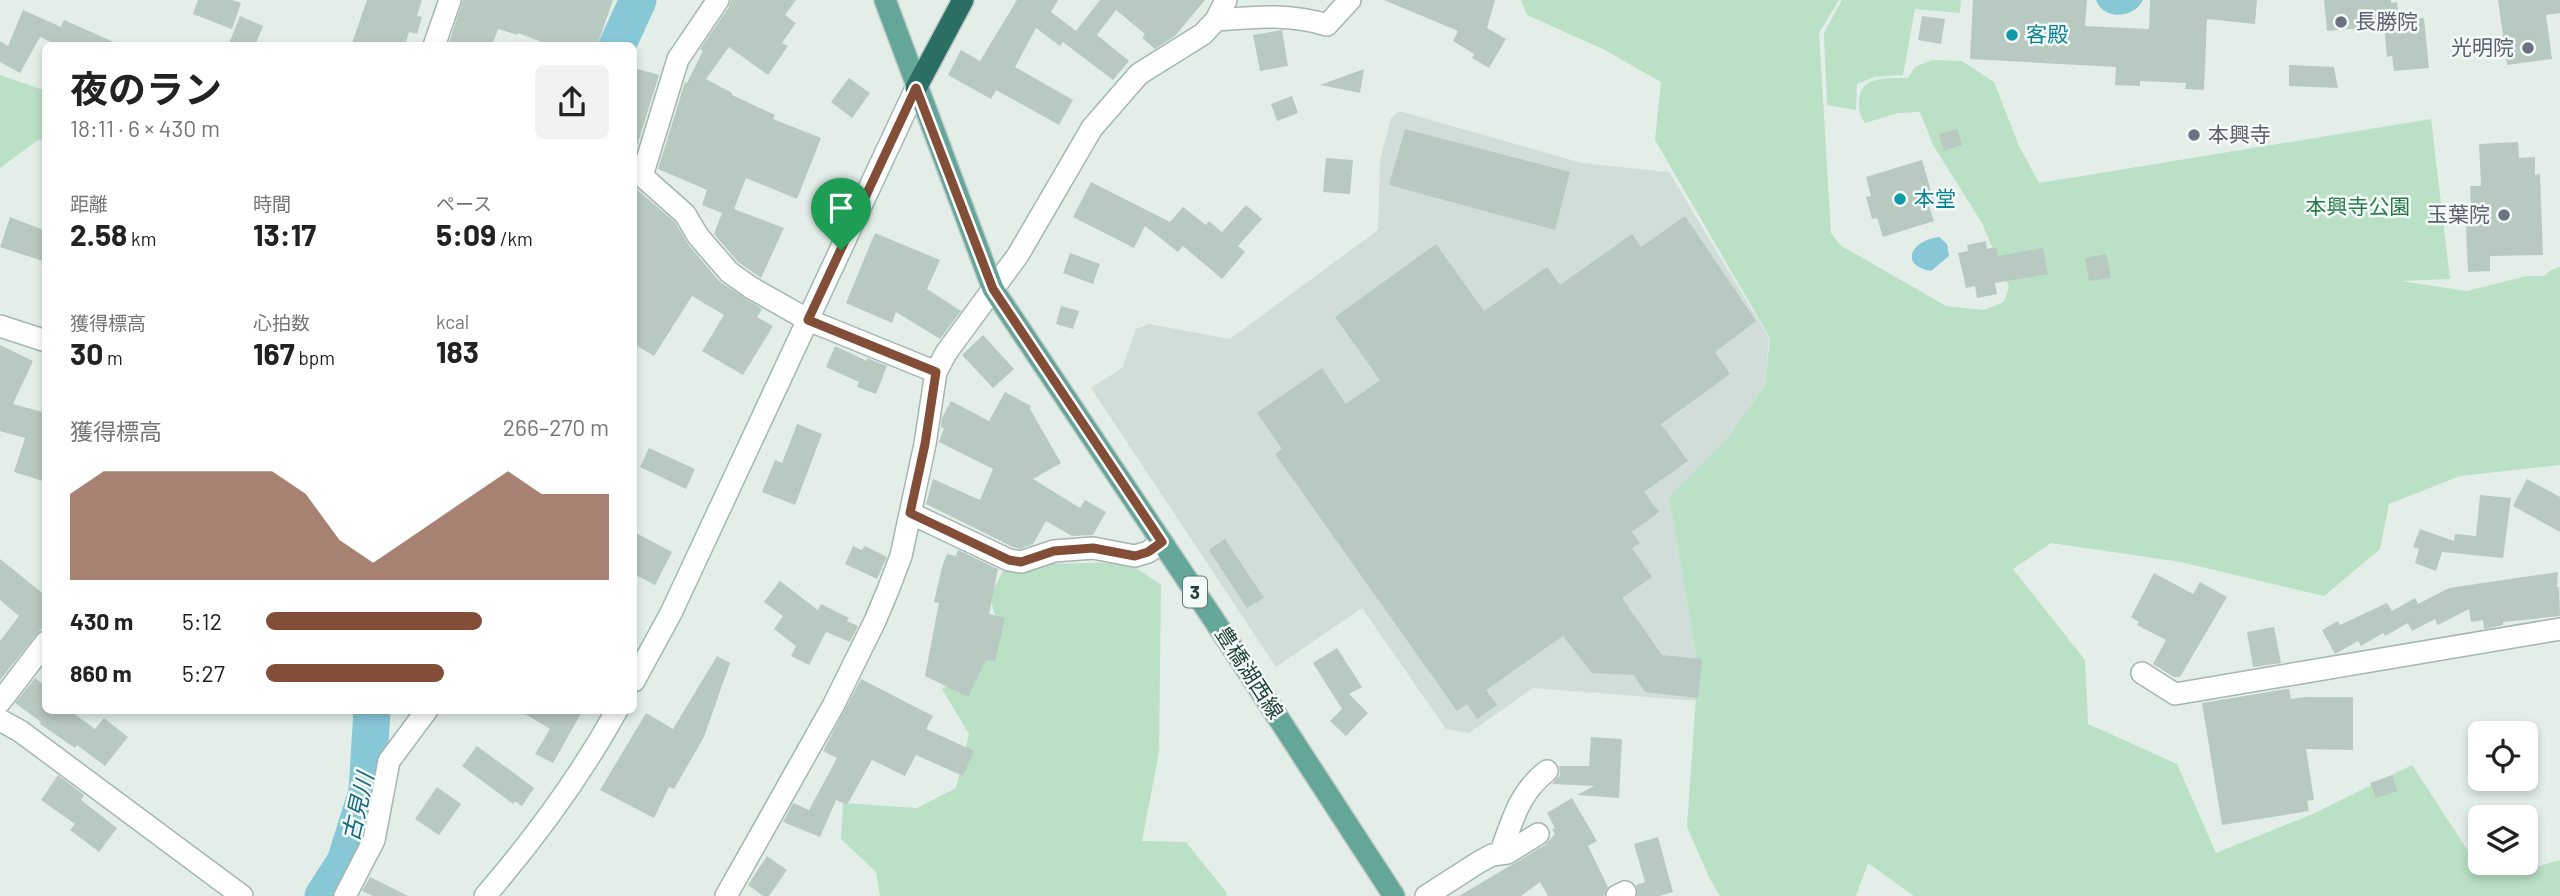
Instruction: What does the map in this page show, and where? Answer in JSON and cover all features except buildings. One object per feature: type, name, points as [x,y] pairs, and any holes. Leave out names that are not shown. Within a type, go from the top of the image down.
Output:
[{"type":"highway","points":[[916,88],[963,0]]},
{"type":"main road","name":"豊橋湖西線","points":[[885,0],[993,289],[1394,896]]},
{"type":"street","points":[[435,42],[450,0]]},
{"type":"street","points":[[718,0],[678,59],[638,175],[685,214],[698,236],[729,272],[750,287],[808,320],[936,372]]},
{"type":"street","points":[[726,896],[818,733],[875,621],[901,556],[925,444],[936,372],[967,323],[1018,255],[1086,136],[1139,74],[1203,34],[1216,20],[1226,0]]},
{"type":"street","points":[[1216,20],[1304,18],[1326,25],[1350,0]]},
{"type":"street","points":[[637,675],[671,613],[916,88]]},
{"type":"street","points":[[0,326],[42,340]]},
{"type":"street","points":[[910,513],[1009,560],[1021,562],[1054,551],[1093,548],[1135,556],[1148,552],[1162,542]]},
{"type":"street","points":[[2142,673],[2175,694],[2354,676],[2560,629]]},
{"type":"street","points":[[0,702],[42,647]]},
{"type":"street","points":[[345,896],[374,841],[389,761],[424,714]]},
{"type":"street","points":[[485,896],[528,846],[600,742],[615,714]]},
{"type":"street","points":[[0,720],[20,731],[242,896]]},
{"type":"street","points":[[1500,854],[1523,795],[1535,779],[1547,771]]},
{"type":"street","points":[[1426,896],[1479,862],[1507,853],[1538,834]]},
{"type":"shaded area","points":[[1399,111],[1582,163],[1669,172],[1769,338],[1765,385],[1730,435],[1669,497],[1698,668],[1699,701],[1533,688],[1469,733],[1446,729],[1362,608],[1276,667],[1091,388],[1122,368],[1136,329],[1149,324],[1230,339],[1378,230],[1380,160],[1391,118]]},
{"type":"green space","name":"本興寺公園","points":[[1521,0],[1839,0],[1819,33],[1831,233],[1840,245],[1946,306],[1984,310],[2004,302],[2009,287],[1982,223],[1933,145],[1920,112],[1898,113],[1865,123],[1860,111],[1860,93],[1864,87],[1876,80],[1908,78],[1915,67],[1932,60],[1962,61],[1994,82],[2019,146],[2039,183],[2431,119],[2450,279],[2401,281],[2467,291],[2527,276],[2544,276],[2560,267],[2560,465],[2460,476],[2389,504],[2380,549],[2324,596],[2181,562],[2051,543],[2013,569],[2085,660],[2088,724],[2177,764],[2216,853],[2315,813],[2412,765],[2468,851],[2468,875],[2538,875],[2538,866],[2560,860],[2560,896],[1914,896],[1868,863],[1856,896],[1720,896],[1687,827],[1698,668],[1669,497],[1730,435],[1765,385],[1770,338],[1655,140],[1661,82],[1605,50],[1527,15]]},
{"type":"green space","points":[[1842,0],[1961,0],[1960,13],[1915,9],[1903,75],[1874,77],[1857,84],[1856,110],[1827,105],[1824,33]]},
{"type":"green space","points":[[0,75],[42,90],[42,141],[38,140],[0,168]]},
{"type":"green space","points":[[1128,562],[1161,585],[1159,752],[1142,841],[1186,842],[1226,892],[1226,896],[880,896],[876,872],[841,839],[843,803],[917,808],[956,788],[969,734],[942,689],[981,666],[998,628],[990,596],[1006,565]]},
{"type":"water","points":[[2096,0],[2143,0],[2133,11],[2119,15],[2105,11]]},
{"type":"water","points":[[1939,237],[1947,244],[1949,256],[1931,271],[1915,264],[1912,258],[1916,247]]},
{"type":"waterway","name":"古見川","points":[[619,42],[638,0]]},
{"type":"waterway","name":"古見川","points":[[323,896],[345,862],[367,792],[372,714]]},
{"type":"place","name":"長勝院","points":[[2341,22]]},
{"type":"place","name":"客殿","points":[[2012,35]]},
{"type":"place","name":"光明院","points":[[2528,48]]},
{"type":"place","name":"本興寺","points":[[2194,135]]},
{"type":"place","name":"本堂","points":[[1900,199]]},
{"type":"place","name":"玉葉院","points":[[2504,215]]},
{"type":"route","points":[[916,88],[993,289],[1162,542],[1148,552],[1135,556],[1093,548],[1054,551],[1021,562],[1009,560],[910,513],[925,444],[936,372],[808,320],[841,250],[916,88]]}]
